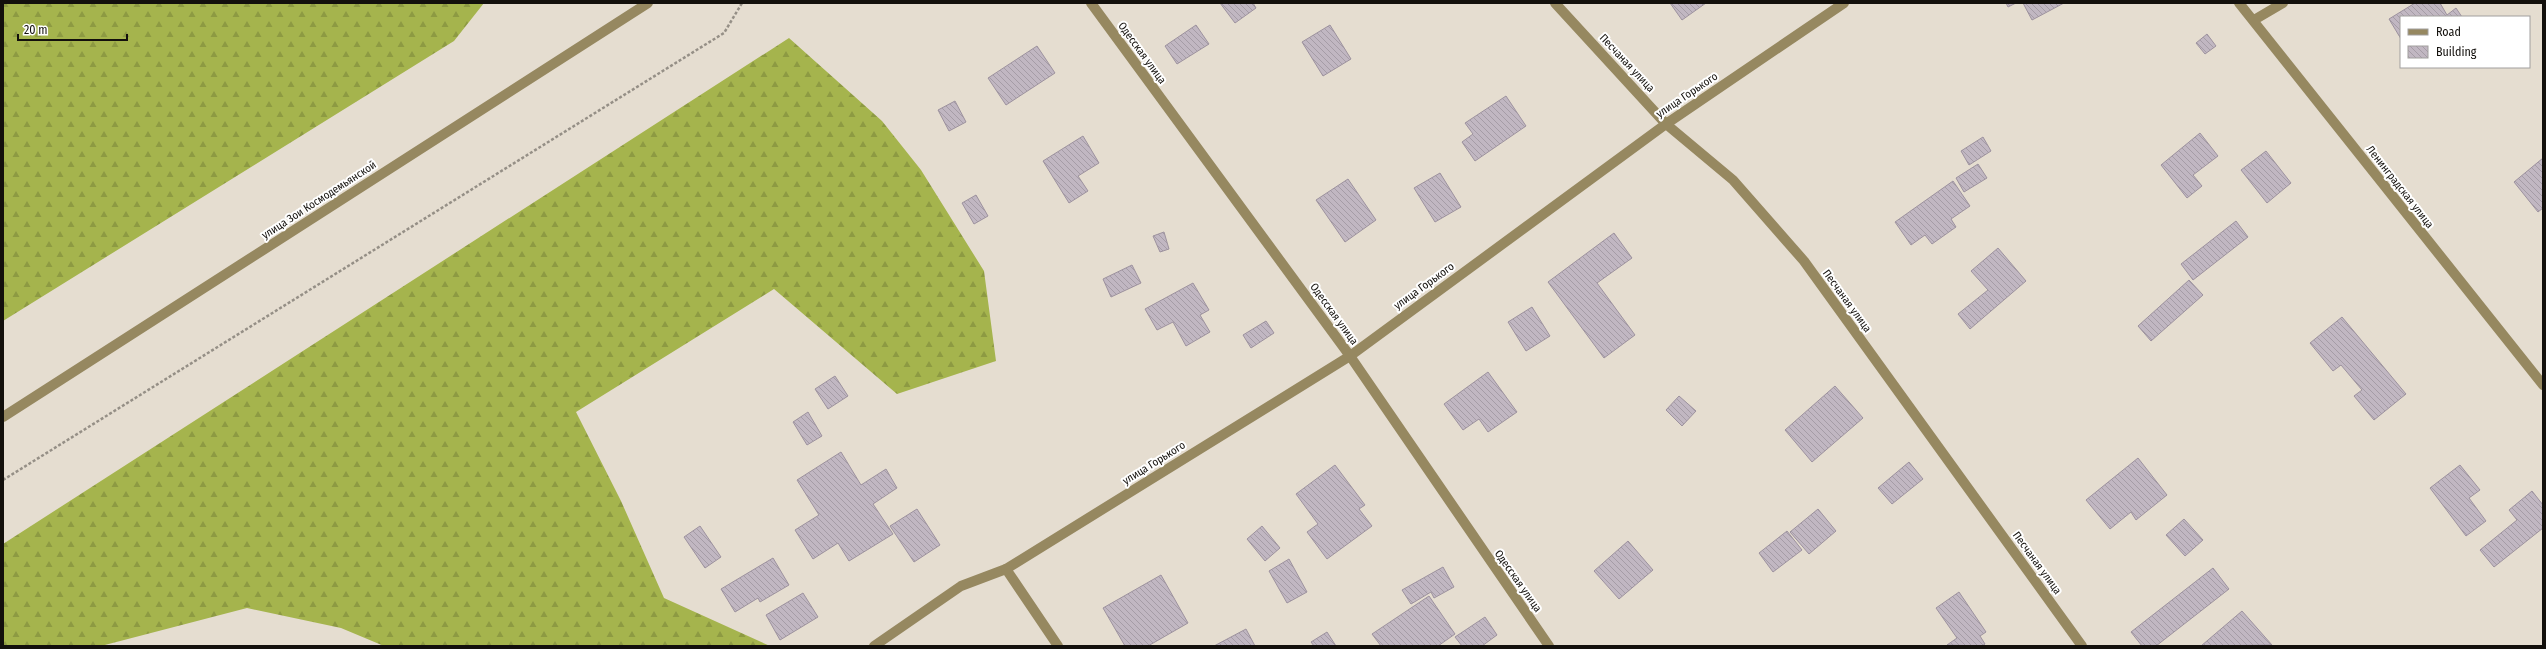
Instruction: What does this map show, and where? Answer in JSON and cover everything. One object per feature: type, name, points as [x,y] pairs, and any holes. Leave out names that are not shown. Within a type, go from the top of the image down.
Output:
[{"type":"street","name":"улица Зои Космодемьянской","points":[[3,417],[648,3]]},
{"type":"street","name":"Одесская улица","points":[[1091,3],[1350,356],[1549,646]]},
{"type":"street","name":"Песчаная улица","points":[[1555,3],[1666,124],[1733,180],[1804,261],[2082,646]]},
{"type":"street","name":"улица Горького","points":[[874,646],[961,586],[1006,569],[1350,356],[1666,124],[1844,3]]},
{"type":"street","name":"Ленинградская улица","points":[[2239,3],[2254,20],[2454,276],[2543,385]]},
{"type":"street","points":[[2254,20],[2283,3]]},
{"type":"street","points":[[1006,569],[1058,646]]},
{"type":"path","points":[[3,480],[724,33],[742,3]]},
{"type":"green space","points":[[3,3],[484,3],[454,41],[3,321]]},
{"type":"green space","points":[[789,38],[882,121],[921,170],[984,271],[996,361],[897,394],[774,289],[576,412],[621,501],[664,598],[770,646],[384,646],[341,628],[247,608],[101,646],[3,646],[3,544]]},
{"type":"building","points":[[1220,3],[1253,3],[1256,8],[1235,23]]},
{"type":"building","points":[[1670,3],[1706,3],[1682,20]]},
{"type":"building","points":[[2006,3],[2016,3],[2008,7]]},
{"type":"building","points":[[2023,3],[2064,3],[2032,20]]},
{"type":"building","points":[[2415,3],[2440,3],[2447,15],[2456,8],[2461,16],[2400,16],[2400,37],[2389,19]]},
{"type":"building","points":[[1196,25],[1209,44],[1177,64],[1165,46]]},
{"type":"building","points":[[1330,25],[1351,59],[1323,76],[1302,42]]},
{"type":"building","points":[[2207,34],[2216,46],[2205,54],[2196,43]]},
{"type":"building","points":[[1037,46],[1055,73],[1006,105],[988,78]]},
{"type":"building","points":[[1506,96],[1526,126],[1475,161],[1462,142],[1473,134],[1465,123]]},
{"type":"building","points":[[955,101],[966,122],[949,131],[938,110]]},
{"type":"building","points":[[2200,133],[2218,156],[2193,175],[2202,186],[2187,198],[2161,165]]},
{"type":"building","points":[[1083,136],[1099,163],[1078,176],[1088,191],[1069,203],[1043,161]]},
{"type":"building","points":[[1983,137],[1991,151],[1969,165],[1961,151]]},
{"type":"building","points":[[2266,151],[2291,183],[2267,203],[2241,170]]},
{"type":"building","points":[[2543,158],[2543,208],[2538,212],[2514,182]]},
{"type":"building","points":[[1978,164],[1987,178],[1964,192],[1956,178]]},
{"type":"building","points":[[1440,173],[1461,207],[1435,222],[1414,188]]},
{"type":"building","points":[[1348,179],[1376,220],[1345,242],[1316,200]]},
{"type":"building","points":[[1953,181],[1970,206],[1951,219],[1956,227],[1932,244],[1925,235],[1911,245],[1895,222]]},
{"type":"building","points":[[976,195],[988,216],[974,224],[962,203]]},
{"type":"building","points":[[2236,221],[2248,237],[2193,280],[2181,264]]},
{"type":"building","points":[[1164,232],[1169,249],[1160,252],[1153,236]]},
{"type":"building","points":[[1614,233],[1632,258],[1597,283],[1635,335],[1604,358],[1548,282]]},
{"type":"building","points":[[1998,248],[2026,281],[1970,329],[1958,314],[1988,290],[1971,271]]},
{"type":"building","points":[[1132,265],[1141,283],[1111,297],[1103,279]]},
{"type":"building","points":[[2189,280],[2203,295],[2151,341],[2138,326]]},
{"type":"building","points":[[1193,283],[1209,310],[1200,315],[1210,332],[1186,346],[1173,322],[1157,330],[1145,309]]},
{"type":"building","points":[[1532,307],[1550,336],[1526,351],[1508,322]]},
{"type":"building","points":[[2342,317],[2406,394],[2374,420],[2354,396],[2362,390],[2341,365],[2333,371],[2310,343]]},
{"type":"building","points":[[1266,321],[1274,333],[1251,348],[1243,335]]},
{"type":"building","points":[[1488,372],[1517,412],[1488,432],[1479,419],[1463,430],[1444,404]]},
{"type":"building","points":[[835,376],[848,396],[828,409],[815,389]]},
{"type":"building","points":[[1835,386],[1863,418],[1812,462],[1785,430]]},
{"type":"building","points":[[1679,396],[1696,411],[1682,426],[1666,410]]},
{"type":"building","points":[[808,412],[822,436],[807,445],[793,422]]},
{"type":"building","points":[[841,452],[861,485],[886,469],[897,488],[873,504],[893,534],[849,561],[838,543],[813,559],[795,530],[819,515],[797,480]]},
{"type":"building","points":[[2138,458],[2167,495],[2136,520],[2131,512],[2110,529],[2086,500]]},
{"type":"building","points":[[1909,462],[1923,479],[1892,504],[1878,488]]},
{"type":"building","points":[[1335,465],[1365,505],[1359,509],[1372,526],[1327,559],[1307,532],[1318,524],[1296,494]]},
{"type":"building","points":[[2460,465],[2480,490],[2469,498],[2486,521],[2466,536],[2430,488]]},
{"type":"building","points":[[2532,491],[2543,505],[2543,528],[2494,567],[2480,550],[2517,520],[2509,510]]},
{"type":"building","points":[[917,509],[940,545],[914,562],[890,526]]},
{"type":"building","points":[[1818,509],[1836,531],[1809,554],[1790,532]]},
{"type":"building","points":[[2184,519],[2203,540],[2185,556],[2166,535]]},
{"type":"building","points":[[700,526],[721,557],[705,568],[684,537]]},
{"type":"building","points":[[1262,526],[1280,548],[1265,561],[1247,539]]},
{"type":"building","points":[[1787,531],[1802,550],[1773,572],[1759,553]]},
{"type":"building","points":[[1628,541],[1653,570],[1619,599],[1594,571]]},
{"type":"building","points":[[773,558],[789,585],[760,602],[758,598],[735,612],[721,589]]},
{"type":"building","points":[[1289,559],[1307,592],[1287,603],[1269,571]]},
{"type":"building","points":[[1443,567],[1454,587],[1434,598],[1431,592],[1411,604],[1402,590]]},
{"type":"building","points":[[2213,568],[2229,589],[2156,646],[2142,646],[2131,632]]},
{"type":"building","points":[[1161,575],[1188,623],[1148,646],[1125,646],[1103,608]]},
{"type":"building","points":[[1959,592],[1986,632],[1980,636],[1985,644],[1982,646],[1947,645],[1957,638],[1936,608]]},
{"type":"building","points":[[803,593],[818,617],[780,640],[766,615]]},
{"type":"building","points":[[1429,596],[1455,634],[1438,646],[1381,646],[1372,634]]},
{"type":"building","points":[[2242,611],[2272,645],[2201,646]]},
{"type":"building","points":[[1485,617],[1497,635],[1482,646],[1462,646],[1455,637]]},
{"type":"building","points":[[1246,629],[1255,646],[1214,646]]},
{"type":"building","points":[[1327,632],[1336,646],[1314,646],[1311,642]]}]
